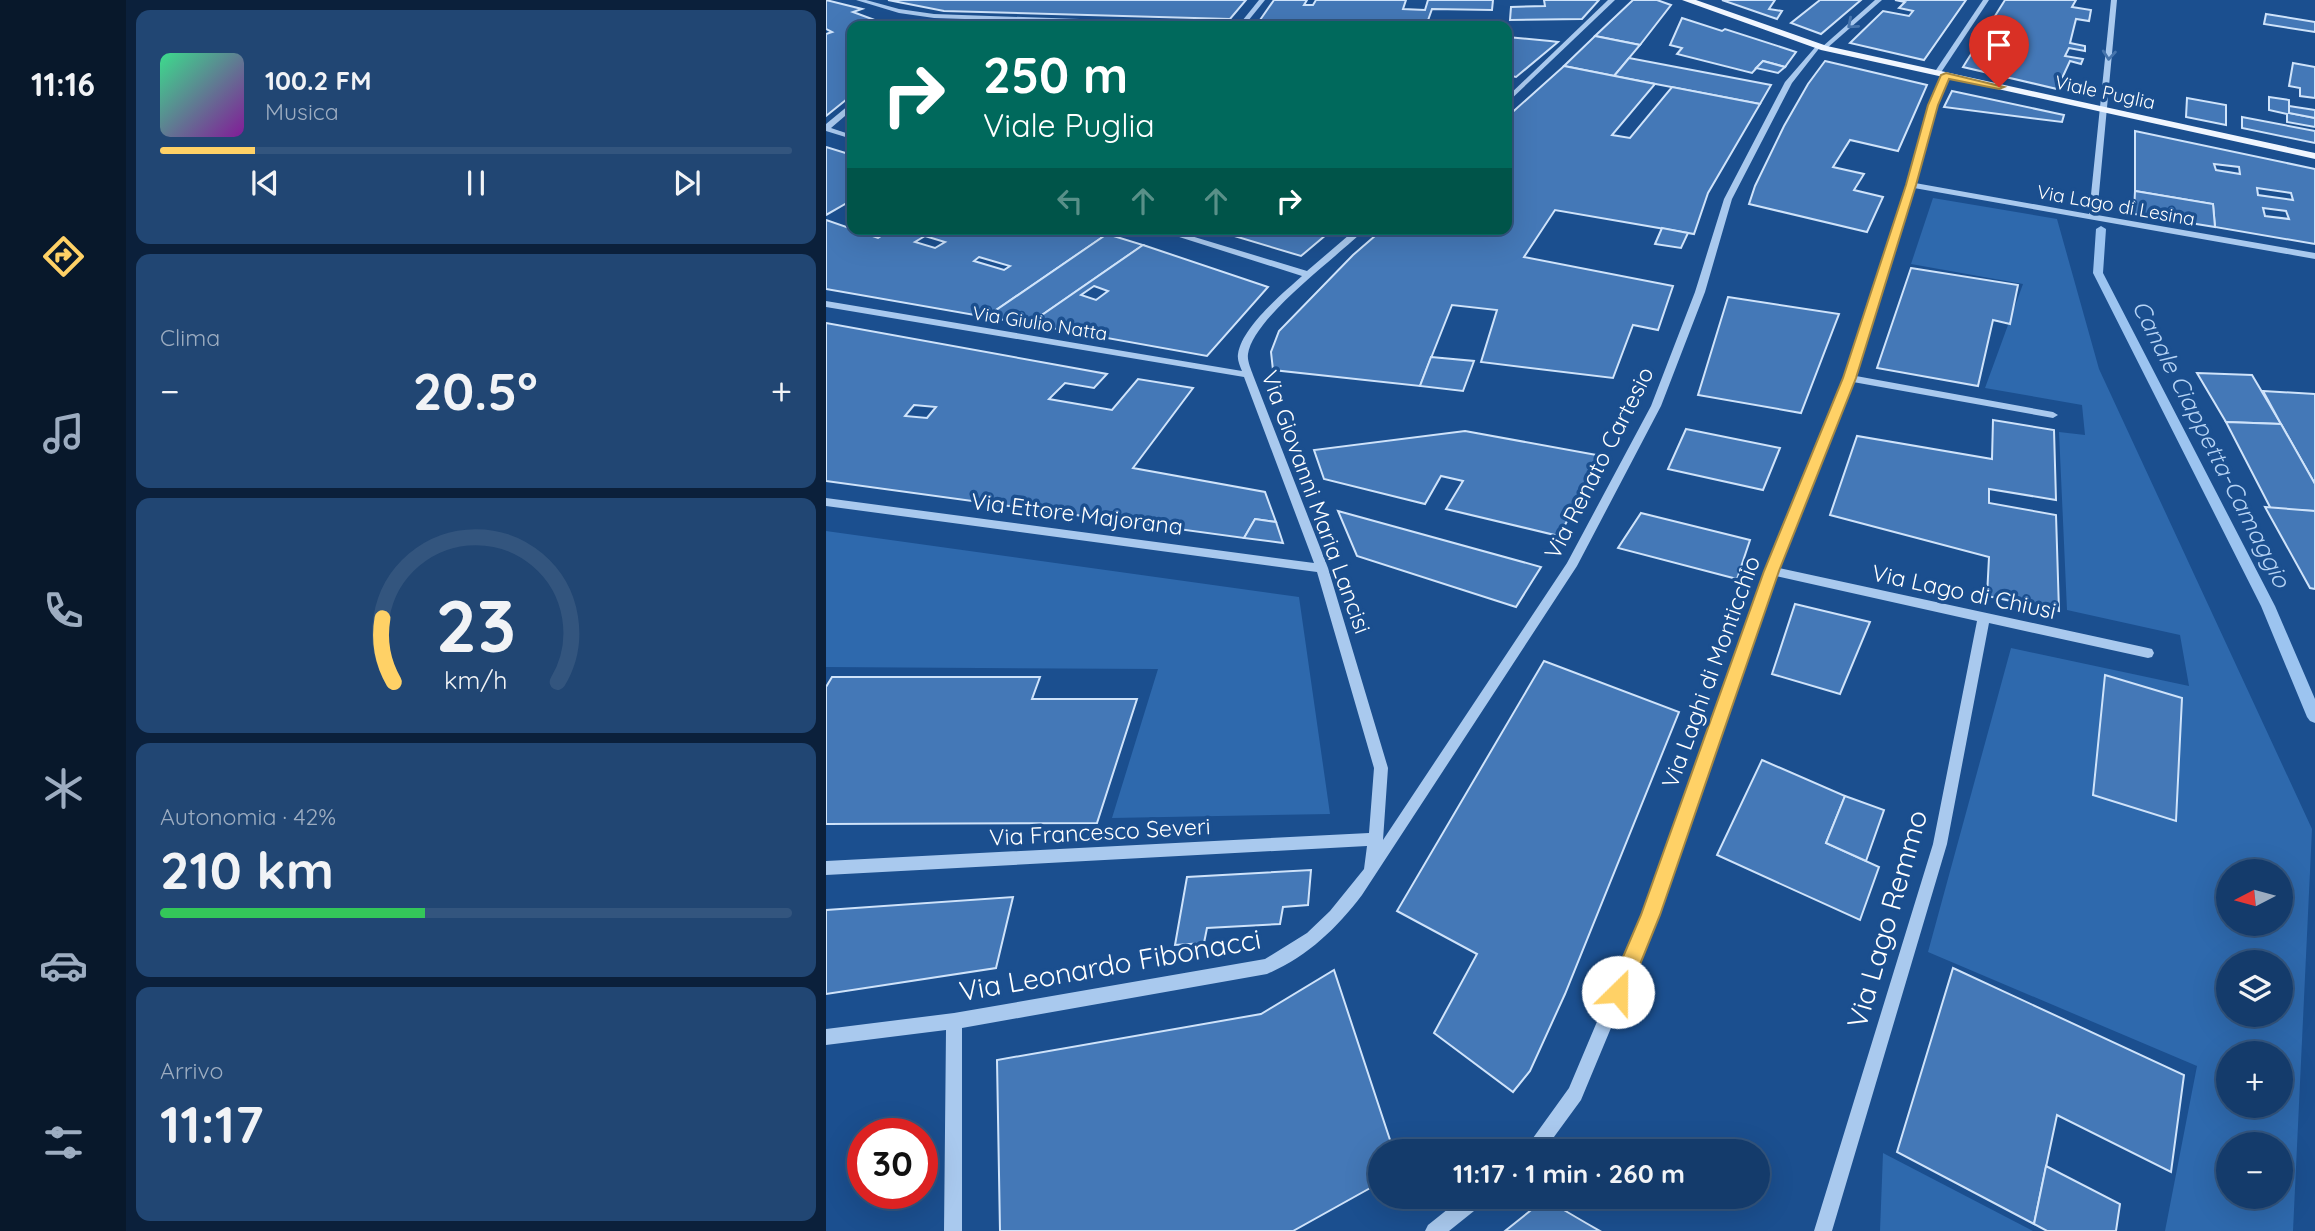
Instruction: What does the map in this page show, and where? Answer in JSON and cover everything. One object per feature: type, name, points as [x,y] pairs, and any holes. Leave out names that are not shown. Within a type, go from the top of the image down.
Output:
[{"type":"main road","name":"Viale Puglia","points":[[1687,0],[1821,47],[2315,156]]},
{"type":"street","points":[[859,0],[899,11],[934,16],[1078,21]]},
{"type":"street","points":[[1245,21],[1262,0]]},
{"type":"street","points":[[1512,97],[1612,0]]},
{"type":"street","name":"Via Renato Cartesio","points":[[1368,875],[1572,566],[1656,406],[1700,292],[1728,199],[1790,82],[1821,47],[1880,0]]},
{"type":"street","name":"Via Laghi di Monticchio","points":[[1542,1139],[1576,1094],[1650,915],[1772,571],[1850,378],[1911,185],[1942,74],[1986,0]]},
{"type":"street","points":[[2093,217],[2114,0]]},
{"type":"street","points":[[826,129],[847,111]]},
{"type":"street","points":[[826,129],[847,135]]},
{"type":"street","name":"Via Lago di Lesina","points":[[1911,185],[2315,256]]},
{"type":"street","points":[[1178,235],[1309,275]]},
{"type":"street","name":"Via Giovanni Maria Lancisi","points":[[1354,235],[1254,328],[1242,354],[1322,568],[1381,768],[1376,839],[1368,875]]},
{"type":"street","name":"Via Giulio Natta","points":[[826,304],[1248,375]]},
{"type":"street","points":[[1850,378],[2053,415]]},
{"type":"street","name":"Via Ettore Majorana","points":[[826,502],[1322,568]]},
{"type":"street","name":"Via Lago di Chiusi","points":[[1772,571],[2148,653]]},
{"type":"street","name":"Via Lago Remmo","points":[[1823,1231],[1940,844],[1984,618]]},
{"type":"street","name":"Via Francesco Severi","points":[[826,868],[1023,860],[1376,839]]},
{"type":"street","name":"Via Leonardo Fibonacci","points":[[826,1037],[954,1021],[1267,967],[1295,954],[1314,939],[1338,916],[1368,875]]},
{"type":"street","points":[[953,1231],[954,1021]]},
{"type":"street","points":[[1434,1231],[1462,1209]]},
{"type":"shaded area","points":[[1933,198],[2057,219],[2099,369],[2312,829],[2293,1231],[2165,1231],[2197,1066],[1928,952],[2011,648],[2189,686],[2180,635],[2067,610],[2059,432],[2085,435],[2082,405],[1985,388],[2023,284],[1911,264]]},
{"type":"shaded area","points":[[826,531],[1299,597],[1330,814],[1112,818],[1158,669],[826,667]]},
{"type":"shaded area","points":[[1883,1153],[2033,1231],[1880,1231]]},
{"type":"building","points":[[826,0],[862,9],[853,12],[877,21],[847,21],[847,99],[826,116],[826,34],[832,32],[826,29]]},
{"type":"building","points":[[888,0],[1246,0],[1230,19],[944,11]]},
{"type":"building","points":[[1274,0],[1307,0],[1304,5],[1313,5],[1316,0],[1406,0],[1403,9],[1425,10],[1428,0],[1493,0],[1492,10],[1432,9],[1428,21],[1260,20]]},
{"type":"building","points":[[1544,0],[1599,0],[1582,19],[1510,20],[1511,7],[1545,6]]},
{"type":"building","points":[[1633,0],[1657,0],[1671,5],[1640,45],[1595,36]]},
{"type":"building","points":[[1722,0],[1775,0],[1769,9],[1782,11],[1777,19]]},
{"type":"building","points":[[1820,0],[1861,0],[1821,34],[1791,23]]},
{"type":"building","points":[[1895,0],[1966,0],[1924,60],[1850,43],[1883,11],[1909,16],[1913,11],[1899,8],[1905,2]]},
{"type":"building","points":[[2005,0],[2076,0],[2072,7],[2091,10],[2089,21],[2076,19],[2070,43],[2085,46],[2085,51],[2069,48],[2065,56],[2083,59],[2081,64],[2070,61],[2057,89],[1963,67]]},
{"type":"building","points":[[2266,14],[2315,22],[2315,32],[2264,24]]},
{"type":"building","points":[[1682,18],[1796,52],[1785,67],[1763,61],[1752,73],[1677,54],[1682,48],[1670,45]]},
{"type":"building","points":[[1595,36],[1640,45],[1614,76],[1564,66]]},
{"type":"building","points":[[1512,37],[1558,42],[1516,77],[1512,76]]},
{"type":"building","points":[[1629,58],[1771,85],[1760,104],[1614,76]]},
{"type":"building","points":[[1763,61],[1785,67],[1778,73],[1756,68]]},
{"type":"building","points":[[1825,61],[1927,85],[1898,151],[1850,140],[1833,167],[1864,174],[1854,190],[1883,197],[1867,232],[1749,204],[1784,126],[1808,84]]},
{"type":"building","points":[[2293,63],[2315,67],[2315,98],[2300,96],[2300,88],[2289,86]]},
{"type":"building","points":[[1564,66],[1655,84],[1612,135],[1630,138],[1672,87],[1760,104],[1708,193],[1694,234],[1555,210],[1524,257],[1673,286],[1658,330],[1633,325],[1613,378],[1481,362],[1497,310],[1452,305],[1420,386],[1273,370],[1271,352],[1279,331],[1376,235],[1512,235],[1512,113]]},
{"type":"building","points":[[1952,91],[2064,115],[2062,122],[1944,107]]},
{"type":"building","points":[[2269,97],[2289,100],[2289,113],[2315,118],[2315,127],[2287,122],[2287,114],[2269,110]]},
{"type":"building","points":[[2187,98],[2226,105],[2226,125],[2186,117]]},
{"type":"building","points":[[2289,106],[2315,110],[2315,118],[2289,113]]},
{"type":"building","points":[[2242,117],[2315,131],[2315,143],[2242,128]]},
{"type":"building","points":[[2135,131],[2315,169],[2315,244],[2215,227],[2213,204],[2135,191]],"holes":[[[2214,164],[2239,167],[2240,174],[2216,170]],[[2257,188],[2291,193],[2293,200],[2258,195]],[[2263,208],[2286,211],[2289,219],[2265,216]]]},
{"type":"building","points":[[826,147],[847,153],[847,203],[826,215]]},
{"type":"building","points":[[2135,191],[2213,204],[2215,227],[2134,214]]},
{"type":"building","points":[[826,220],[847,227],[847,235],[869,235],[878,238],[883,235],[1106,235],[986,317],[826,289]],"holes":[[[925,236],[945,242],[935,248],[915,242]],[[979,257],[1010,266],[1004,270],[974,261]]]},
{"type":"building","points":[[1662,228],[1688,233],[1681,248],[1655,244]]},
{"type":"building","points":[[1106,235],[1143,245],[1029,324],[986,317]]},
{"type":"building","points":[[1231,235],[1326,235],[1301,256]]},
{"type":"building","points":[[1143,245],[1268,287],[1207,356],[1029,324]],"holes":[[[1094,286],[1108,291],[1096,300],[1081,295]]]},
{"type":"building","points":[[1911,268],[2018,285],[2010,324],[1993,320],[1978,386],[1877,368]]},
{"type":"building","points":[[1728,297],[1839,314],[1801,413],[1698,395]]},
{"type":"building","points":[[826,323],[1107,374],[1094,388],[1065,383],[1049,399],[1112,410],[1138,379],[1193,388],[1133,468],[1265,492],[1276,522],[1255,519],[1244,538],[826,481]],"holes":[[[914,405],[936,407],[927,418],[905,416]]]},
{"type":"building","points":[[1431,357],[1474,361],[1463,391],[1420,386]]},
{"type":"building","points":[[2197,373],[2252,375],[2281,424],[2226,422]]},
{"type":"building","points":[[2263,391],[2315,394],[2315,484],[2281,424]]},
{"type":"building","points":[[1993,420],[2054,430],[2056,500],[1989,489],[1989,503],[2056,515],[2059,611],[1987,596],[1989,557],[1830,515],[1857,436],[1992,459]]},
{"type":"building","points":[[2226,422],[2281,424],[2315,484],[2315,511],[2271,509]]},
{"type":"building","points":[[1686,429],[1780,448],[1763,490],[1668,469]]},
{"type":"building","points":[[1465,431],[1602,456],[1559,536],[1446,509],[1463,481],[1441,476],[1425,504],[1324,479],[1314,450]]},
{"type":"building","points":[[2265,507],[2315,511],[2315,589],[2310,588]]},
{"type":"building","points":[[1338,511],[1541,567],[1516,607],[1357,556]]},
{"type":"building","points":[[1641,513],[1750,540],[1737,579],[1618,548]]},
{"type":"building","points":[[1255,519],[1276,522],[1283,543],[1244,538]]},
{"type":"building","points":[[1795,604],[1870,622],[1840,694],[1772,674]]},
{"type":"building","points":[[1544,661],[1679,712],[1565,994],[1530,1071],[1513,1092],[1434,1033],[1477,954],[1397,911]]},
{"type":"building","points":[[2105,675],[2182,698],[2176,821],[2093,795]]},
{"type":"building","points":[[832,677],[1040,677],[1032,699],[1137,699],[1097,823],[826,824],[826,687]]},
{"type":"building","points":[[1762,760],[1845,796],[1826,843],[1879,867],[1860,920],[1717,855]]},
{"type":"building","points":[[1845,796],[1884,810],[1866,861],[1826,843]]},
{"type":"building","points":[[1311,870],[1308,905],[1283,907],[1280,924],[1207,928],[1204,943],[1175,945],[1187,877]]},
{"type":"building","points":[[1013,897],[996,968],[826,994],[826,910]]},
{"type":"building","points":[[1953,968],[2184,1075],[2171,1172],[2057,1115],[2034,1224],[1897,1152]]},
{"type":"building","points":[[1334,970],[1390,1139],[1368,1139],[1368,1189],[1293,1231],[1000,1231],[997,1060],[1261,1014]]},
{"type":"building","points":[[2046,1166],[2120,1204],[2116,1231],[2047,1231],[2034,1224]]},
{"type":"building","points":[[1532,1209],[1562,1209],[1600,1231],[1505,1231]]},
{"type":"waterway","name":"Canale Ciappetta-Camaggio","points":[[2101,229],[2098,273],[2268,606],[2315,717]]},
{"type":"route","points":[[1618,992],[1650,915],[1772,571],[1850,378],[1911,185],[1933,105],[1946,75],[1999,87]]}]
